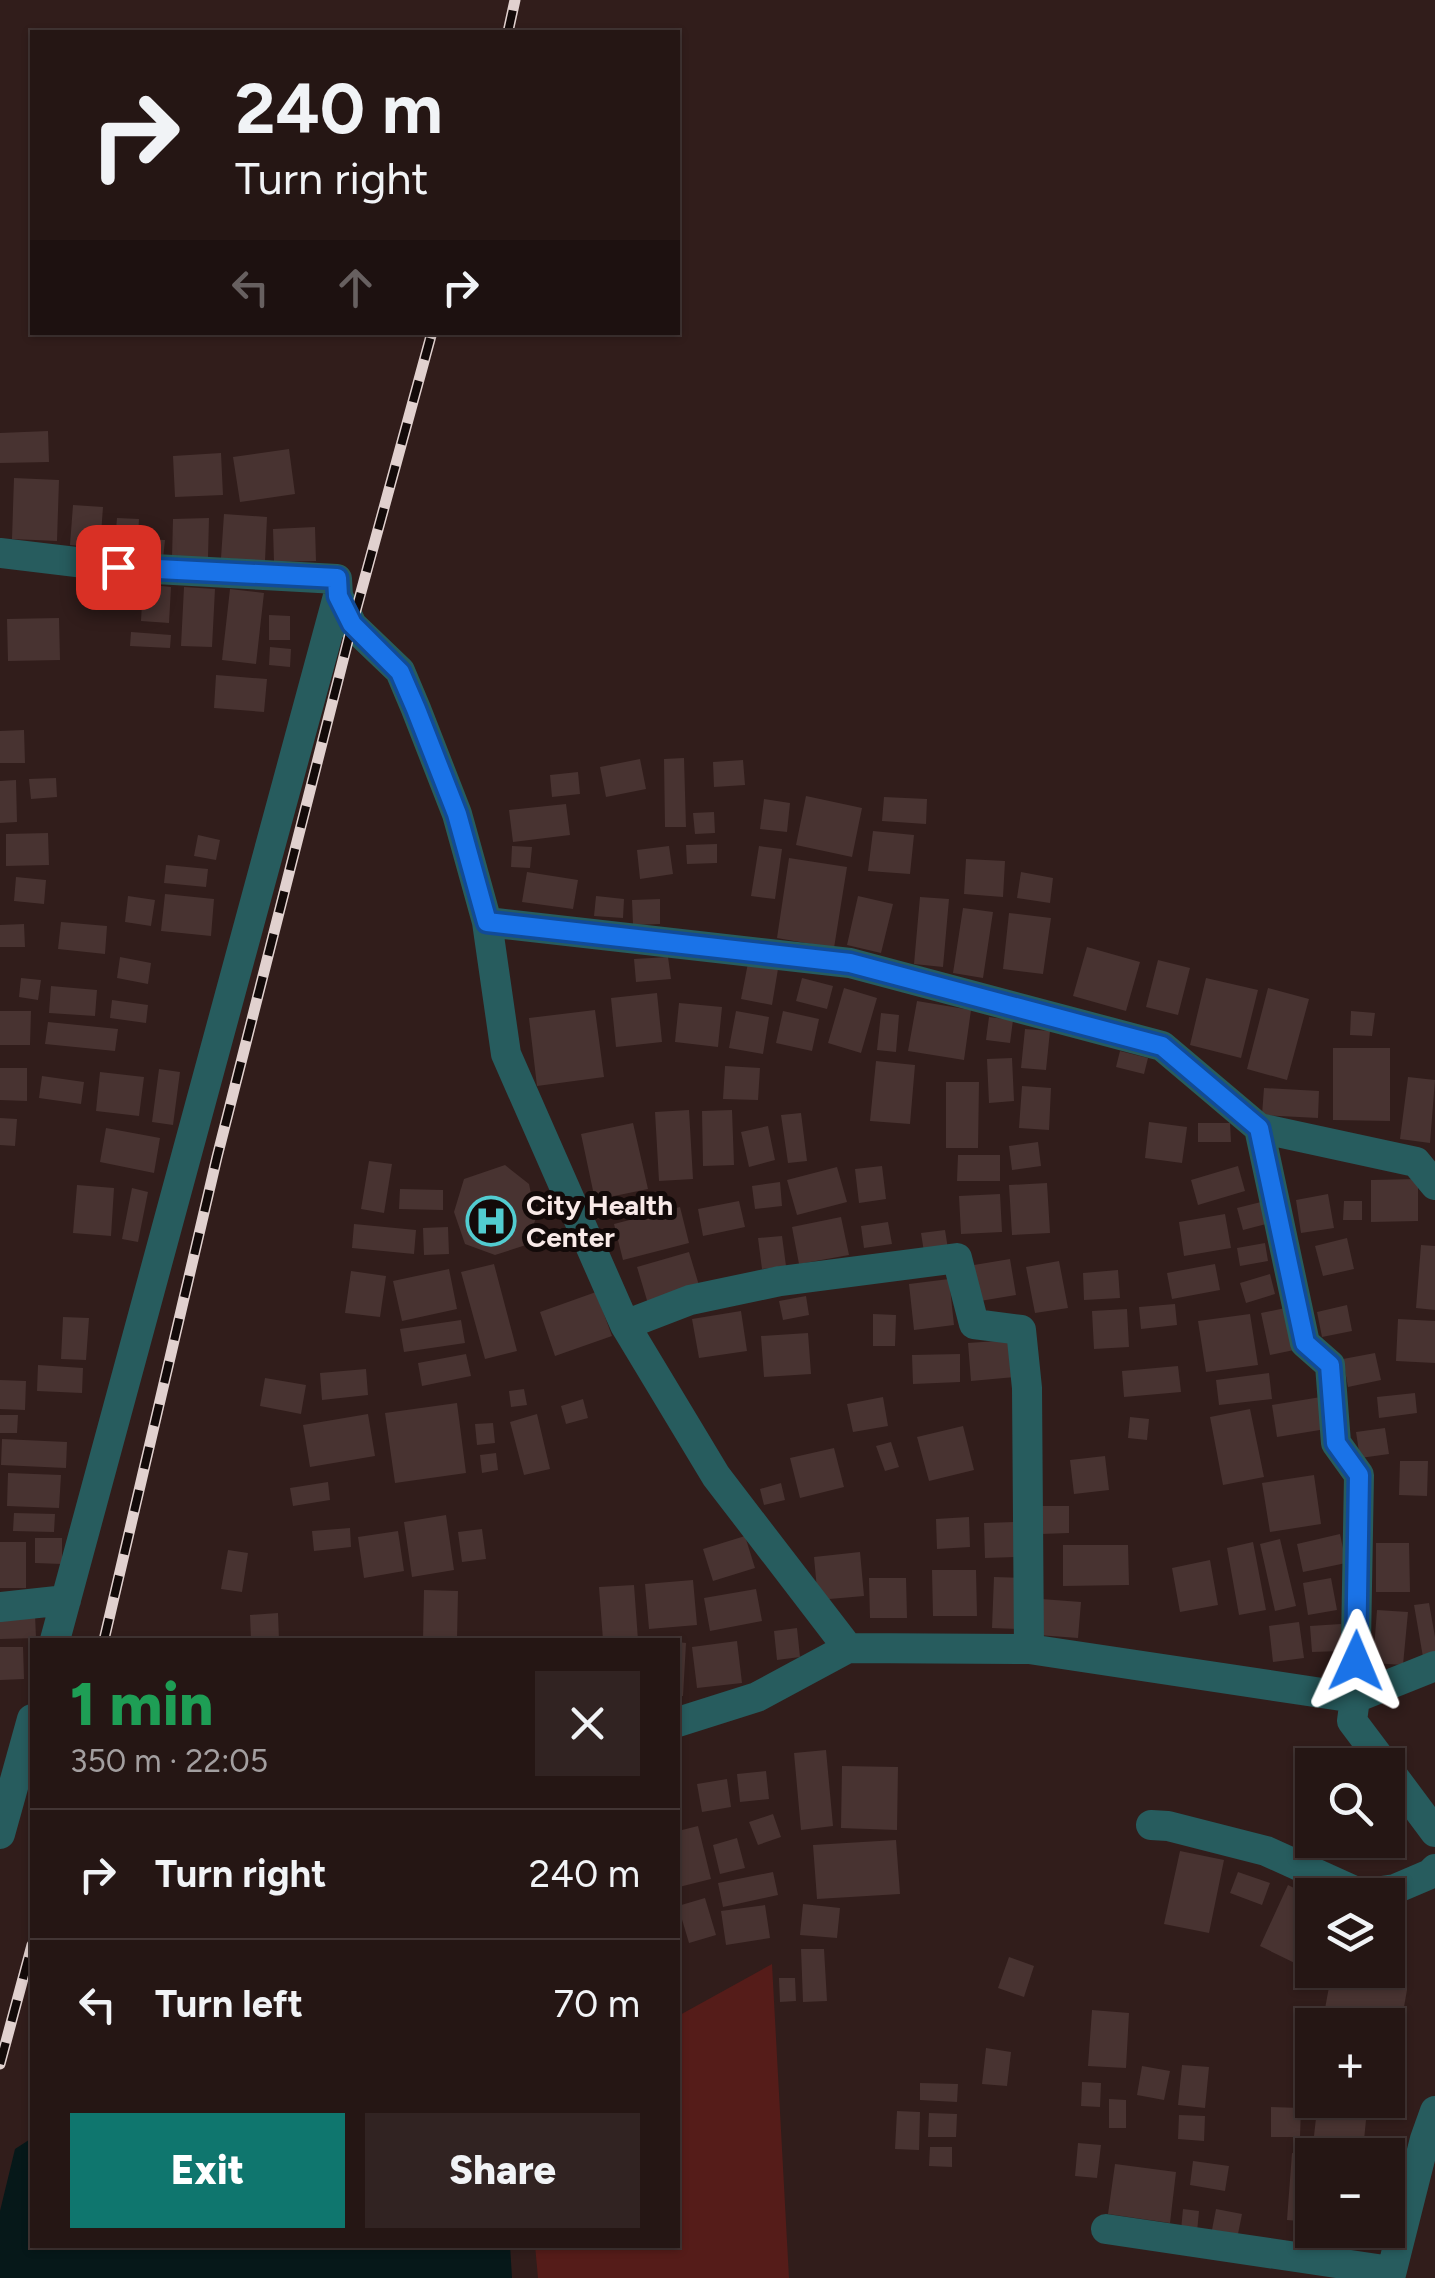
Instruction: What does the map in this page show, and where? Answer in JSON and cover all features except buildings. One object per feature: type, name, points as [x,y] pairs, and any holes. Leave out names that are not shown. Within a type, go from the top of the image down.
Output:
[{"type":"street","points":[[0,553],[118,567],[337,578],[338,596],[56,1638]]},
{"type":"street","points":[[338,596],[352,624],[400,672],[457,814],[487,922],[506,1054],[624,1325],[716,1476],[848,1648]]},
{"type":"street","points":[[487,922],[850,963],[1162,1046],[1259,1128],[1416,1162],[1435,1185]]},
{"type":"street","points":[[1259,1128],[1305,1343],[1330,1365],[1336,1443],[1359,1475],[1352,1722],[1372,1748]]},
{"type":"street","points":[[624,1325],[690,1300],[780,1281],[958,1258],[974,1324],[1021,1330],[1027,1388],[1029,1649]]},
{"type":"street","points":[[0,1607],[66,1600]]},
{"type":"street","points":[[680,1721],[757,1697],[848,1648],[1029,1649],[1355,1698],[1435,1666]]},
{"type":"street","points":[[0,1834],[30,1726]]},
{"type":"street","points":[[1405,1792],[1435,1832]]},
{"type":"street","points":[[1152,1825],[1266,1851],[1362,1894],[1394,1889],[1435,1870]]},
{"type":"street","points":[[1106,2229],[1390,2275],[1435,2111]]},
{"type":"shaded area","points":[[772,1964],[789,2278],[538,2278],[535,2248],[680,2248],[680,2015]]},
{"type":"shaded area","points":[[30,2139],[30,2248],[510,2248],[512,2278],[0,2278],[0,2211],[15,2149]]},
{"type":"railway","points":[[508,30],[515,0]]},
{"type":"railway","points":[[104,1638],[217,1157],[352,625],[431,335]]},
{"type":"railway","points":[[0,2064],[30,1952]]},
{"type":"place","name":"City Health Center","points":[[491,1221]]},
{"type":"route","points":[[118,567],[337,578],[338,596],[352,624],[400,672],[457,814],[487,922],[850,963],[1162,1046],[1259,1128],[1305,1343],[1330,1365],[1336,1443],[1359,1475],[1356,1661]]}]
